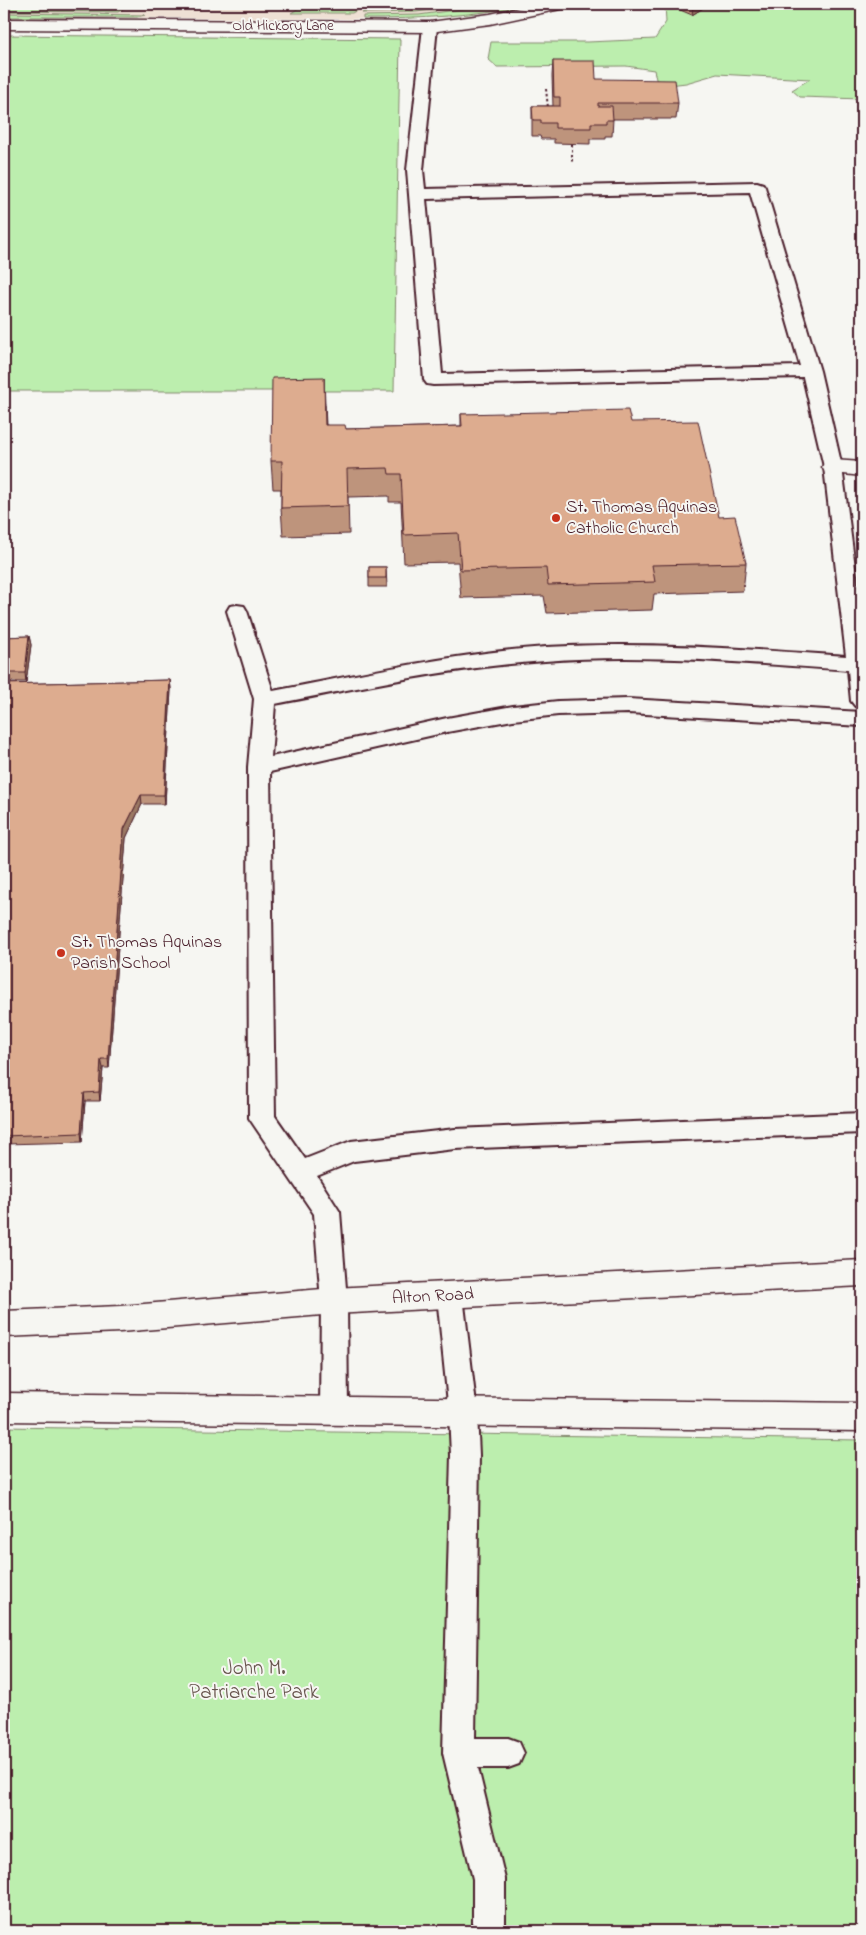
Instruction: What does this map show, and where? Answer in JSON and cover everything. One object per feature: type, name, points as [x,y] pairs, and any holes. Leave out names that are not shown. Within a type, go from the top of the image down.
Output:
[{"type":"street","name":"Old Hickory Lane","points":[[4,24],[430,27],[490,19],[559,4]]},
{"type":"street","points":[[834,467],[862,469]]},
{"type":"street","name":"Alton Road","points":[[4,1324],[120,1318],[334,1301],[862,1273]]},
{"type":"street","points":[[4,1407],[862,1417]]},
{"type":"lane","points":[[430,27],[416,170],[433,380],[810,371]]},
{"type":"lane","points":[[418,194],[758,187],[810,371],[834,467],[862,701]]},
{"type":"lane","points":[[237,611],[265,699],[259,767],[262,1118],[327,1212],[334,1301],[334,1412]]},
{"type":"lane","points":[[265,699],[451,665],[545,654],[620,651],[697,653],[858,664]]},
{"type":"lane","points":[[259,767],[447,725],[513,713],[558,708],[628,706],[862,720]]},
{"type":"lane","points":[[300,1172],[351,1150],[455,1139],[862,1123]]},
{"type":"lane","points":[[450,1296],[465,1455],[459,1753],[489,1879],[489,1931]]},
{"type":"lane","points":[[459,1753],[508,1753]]},
{"type":"path","points":[[546,89],[548,108]]},
{"type":"shaded area","points":[[4,4],[531,4],[490,12],[446,17],[363,19],[4,17]]},
{"type":"green space","points":[[4,4],[132,4],[118,12],[4,11]]},
{"type":"green space","points":[[305,4],[368,4],[352,13],[291,13]]},
{"type":"green space","points":[[399,4],[416,7],[422,4],[480,4],[416,12],[362,13],[376,5],[390,10]]},
{"type":"green space","points":[[497,4],[531,4],[447,16],[363,19],[363,16],[419,15]]},
{"type":"green space","points":[[665,4],[862,4],[862,99],[800,97],[792,90],[810,79],[717,74],[686,83],[661,86],[656,79],[654,70],[626,66],[497,67],[488,59],[491,42],[588,42],[655,39],[666,22]]},
{"type":"green space","points":[[4,13],[145,15],[137,17],[4,17]]},
{"type":"green space","points":[[4,35],[400,39],[394,391],[4,391]]},
{"type":"green space","name":"John M. Patriarche Park","points":[[4,1427],[862,1440],[862,1931],[4,1931]]},
{"type":"building","points":[[553,61],[595,61],[596,79],[675,80],[678,103],[598,103],[598,106],[612,106],[613,120],[606,120],[606,123],[591,123],[591,128],[555,128],[555,123],[541,123],[541,120],[533,120],[532,106],[560,106],[560,97],[554,97]]},
{"type":"building","name":"St. Thomas Aquinas Catholic Church","points":[[324,377],[325,425],[345,425],[346,429],[462,426],[461,414],[628,410],[631,422],[698,421],[719,517],[735,516],[746,563],[652,565],[655,582],[548,585],[546,568],[461,570],[458,533],[404,535],[401,474],[389,474],[388,468],[347,469],[348,506],[281,508],[282,461],[271,461],[272,378]]},
{"type":"building","points":[[369,567],[386,567],[386,578],[369,578]]},
{"type":"building","points":[[29,636],[25,673],[4,673],[4,637]]},
{"type":"building","name":"St. Thomas Aquinas Parish School","points":[[170,680],[164,795],[141,795],[124,829],[108,1059],[101,1059],[99,1092],[84,1093],[81,1133],[4,1136],[4,684]]},
{"type":"place","name":"St. Thomas Aquinas Catholic Church","points":[[556,518]]},
{"type":"place","name":"St. Thomas Aquinas Parish School","points":[[61,953]]}]
